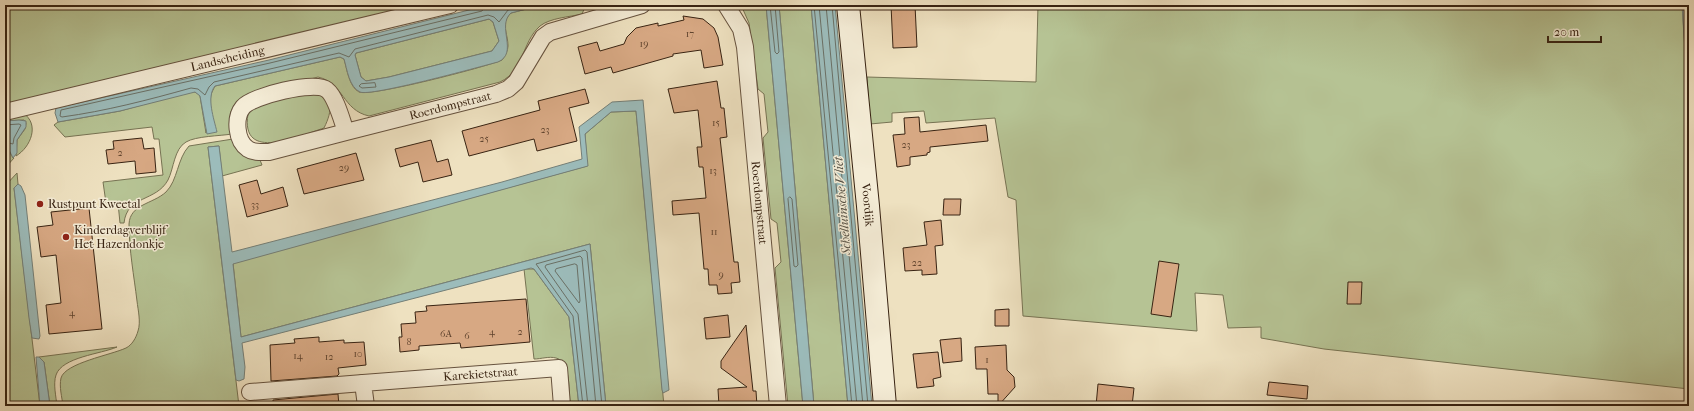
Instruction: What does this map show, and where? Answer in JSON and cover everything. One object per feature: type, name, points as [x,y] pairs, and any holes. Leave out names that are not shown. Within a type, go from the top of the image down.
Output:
[{"type":"street","name":"Landscheiding","points":[[5,112],[450,5]]},
{"type":"street","name":"Roerdompstraat","points":[[346,132],[335,102],[327,90],[318,86],[300,87],[252,100],[241,110],[237,123],[241,142],[248,149],[257,152],[269,152],[496,94],[508,89],[516,82],[543,37],[550,32],[564,26],[642,5]]},
{"type":"street","name":"Roerdompstraat","points":[[726,5],[741,29],[745,47],[778,406]]},
{"type":"street","name":"Voordijk","points":[[848,5],[868,206],[885,406]]},
{"type":"street","name":"Karekietstraat","points":[[250,392],[559,368],[562,406]]},
{"type":"street","points":[[363,383],[366,406]]},
{"type":"green space","points":[[5,5],[428,5],[5,108]]},
{"type":"green space","points":[[542,5],[593,5],[585,7],[582,14],[554,19],[540,26],[529,40],[514,71],[500,82],[369,116],[360,113],[353,108],[333,85],[327,80],[318,77],[245,96],[236,103],[231,112],[230,122],[232,134],[196,138],[182,145],[177,154],[168,180],[163,187],[130,208],[126,214],[124,223],[120,223],[118,203],[106,203],[103,182],[163,175],[159,139],[154,139],[152,127],[65,137],[54,125],[58,122],[120,111],[192,91],[200,96],[206,133],[211,94],[215,86],[340,57],[344,59],[353,86],[359,92],[384,90],[405,86],[474,69],[502,60],[508,48],[505,24],[508,17],[511,13]]},
{"type":"green space","points":[[741,5],[766,5],[803,406],[788,406],[775,268],[781,262],[777,223],[771,219],[763,138],[768,132],[764,94],[758,89],[749,23]]},
{"type":"green space","points":[[779,5],[811,5],[848,406],[814,406]]},
{"type":"green space","points":[[1038,5],[1682,5],[1689,103],[1689,389],[1324,349],[1261,338],[1261,327],[1228,328],[1223,295],[1195,293],[1197,331],[1023,316],[1016,200],[1008,197],[995,118],[926,123],[924,111],[892,113],[892,122],[870,124],[867,77],[1036,82]]},
{"type":"green space","points":[[489,19],[493,22],[499,41],[492,51],[389,77],[366,81],[361,77],[355,55],[356,53]]},
{"type":"green space","points":[[310,93],[324,97],[329,105],[329,115],[324,128],[287,140],[274,142],[262,142],[253,138],[248,129],[248,114],[259,104]]},
{"type":"green space","points":[[636,111],[664,406],[606,406],[590,244],[241,337],[233,263],[587,166],[585,134],[611,112]]},
{"type":"green space","points":[[23,113],[31,123],[32,135],[26,147],[16,156],[17,140],[25,129],[26,123],[24,120],[5,121],[5,115]]},
{"type":"green space","points":[[233,139],[250,158],[260,160],[262,165],[222,176],[219,146],[208,147],[239,406],[63,406],[60,385],[61,378],[64,373],[79,364],[128,347],[135,339],[137,334],[139,327],[139,316],[129,234],[130,217],[133,212],[166,192],[173,182],[182,157],[189,146]]},
{"type":"green space","points":[[5,142],[14,158],[5,168]]},
{"type":"green space","points":[[17,173],[18,184],[14,188],[40,406],[5,406],[5,186]]},
{"type":"green space","points":[[524,269],[534,269],[569,317],[579,406],[570,406],[567,371],[561,360],[551,357],[534,359]]},
{"type":"green space","points":[[117,347],[74,360],[60,369],[56,375],[55,382],[57,406],[50,406],[44,362],[39,357]]},
{"type":"water","points":[[489,5],[542,5],[511,13],[507,18],[507,52],[504,58],[498,62],[426,81],[383,90],[360,92],[353,86],[347,73],[344,59],[340,57],[215,86],[212,91],[211,102],[217,132],[207,134],[200,96],[195,92],[120,111],[58,122],[55,113],[56,108],[269,60]],"holes":[[[489,19],[493,22],[499,41],[492,51],[389,77],[366,81],[361,77],[355,55],[356,53]]]},
{"type":"water","points":[[766,5],[779,5],[814,406],[803,406]]},
{"type":"water","name":"Schelluinsche Vliet","points":[[811,5],[835,5],[872,406],[848,406]]},
{"type":"water","points":[[1682,5],[1689,5],[1689,103],[1688,98]]},
{"type":"water","points":[[643,100],[669,390],[663,393],[662,390],[636,111],[611,112],[585,134],[588,166],[233,264],[241,337],[590,244],[606,406],[579,406],[569,317],[534,269],[531,268],[242,343],[245,367],[244,379],[239,381],[236,380],[208,147],[219,146],[232,252],[502,182],[582,159],[579,127],[612,102]]},
{"type":"water","points":[[5,121],[26,121],[26,127],[17,140],[17,153],[13,158],[5,142]]},
{"type":"water","points":[[18,184],[21,186],[25,195],[40,336],[39,339],[32,338],[29,318],[14,188]]},
{"type":"water","points":[[36,357],[39,357],[44,362],[50,406],[40,406]]},
{"type":"building","points":[[891,5],[915,5],[917,47],[893,48]]},
{"type":"building","points":[[683,16],[703,19],[714,28],[718,37],[723,65],[704,68],[701,50],[673,54],[673,56],[613,73],[611,67],[585,74],[578,47],[597,42],[600,51],[624,44],[627,37],[636,28],[658,23],[658,26],[684,20]]},
{"type":"building","points":[[717,81],[721,108],[724,108],[727,137],[720,138],[734,262],[738,262],[740,282],[731,283],[732,293],[718,294],[717,285],[709,285],[708,269],[704,269],[699,213],[673,215],[672,201],[706,198],[703,167],[699,167],[697,147],[702,147],[698,110],[674,113],[668,89]]},
{"type":"building","points":[[585,89],[589,103],[569,108],[577,141],[537,151],[534,139],[469,156],[462,131],[540,110],[538,101]]},
{"type":"building","points":[[919,117],[920,132],[986,125],[988,141],[930,147],[930,152],[927,153],[927,155],[910,157],[910,165],[897,167],[893,135],[905,134],[904,118]]},
{"type":"building","points":[[142,138],[144,149],[154,148],[156,172],[136,174],[135,161],[108,164],[106,150],[114,149],[113,141]]},
{"type":"building","points":[[431,140],[437,162],[448,159],[452,175],[423,182],[418,162],[400,167],[395,149]]},
{"type":"building","points":[[356,153],[364,180],[304,194],[297,169]]},
{"type":"building","points":[[257,180],[261,194],[283,187],[288,206],[247,217],[239,185]]},
{"type":"building","points":[[944,199],[961,199],[960,215],[943,215]]},
{"type":"building","points":[[89,208],[102,329],[49,334],[46,305],[61,303],[56,255],[41,257],[37,227],[53,225],[51,212]]},
{"type":"building","points":[[941,220],[943,245],[935,246],[937,274],[922,275],[922,270],[905,271],[903,248],[927,245],[924,222]]},
{"type":"building","points":[[1159,261],[1179,264],[1171,317],[1151,314]]},
{"type":"building","points":[[1348,282],[1362,282],[1361,304],[1347,304]]},
{"type":"building","points":[[526,299],[530,342],[461,348],[460,343],[419,346],[419,350],[400,352],[399,337],[402,337],[401,324],[416,323],[415,312],[427,311],[426,306]]},
{"type":"building","points":[[1009,309],[1009,326],[995,326],[995,310]]},
{"type":"building","points":[[728,315],[730,337],[706,339],[704,318]]},
{"type":"building","points":[[746,325],[753,391],[756,391],[757,406],[719,406],[718,389],[747,387],[721,368],[721,361]]},
{"type":"building","points":[[319,337],[319,342],[344,340],[344,343],[364,342],[366,365],[338,368],[339,374],[337,376],[271,381],[270,345],[295,343],[294,339]]},
{"type":"building","points":[[961,338],[962,361],[943,363],[940,340]]},
{"type":"building","points":[[1006,345],[1007,370],[1014,377],[1015,387],[998,406],[998,394],[988,394],[987,369],[976,369],[975,347]]},
{"type":"building","points":[[938,352],[941,377],[933,379],[934,386],[917,388],[913,354]]},
{"type":"building","points":[[1269,382],[1308,386],[1307,399],[1267,395]]},
{"type":"building","points":[[1098,384],[1134,388],[1132,406],[1096,406]]},
{"type":"building","points":[[338,394],[339,406],[306,406],[306,403],[273,405],[273,400]]},
{"type":"place","name":"Rustpunt Kweetal","points":[[40,204]]},
{"type":"place","name":"Kinderdagverblijf Het Hazendonkje","points":[[66,237]]}]
